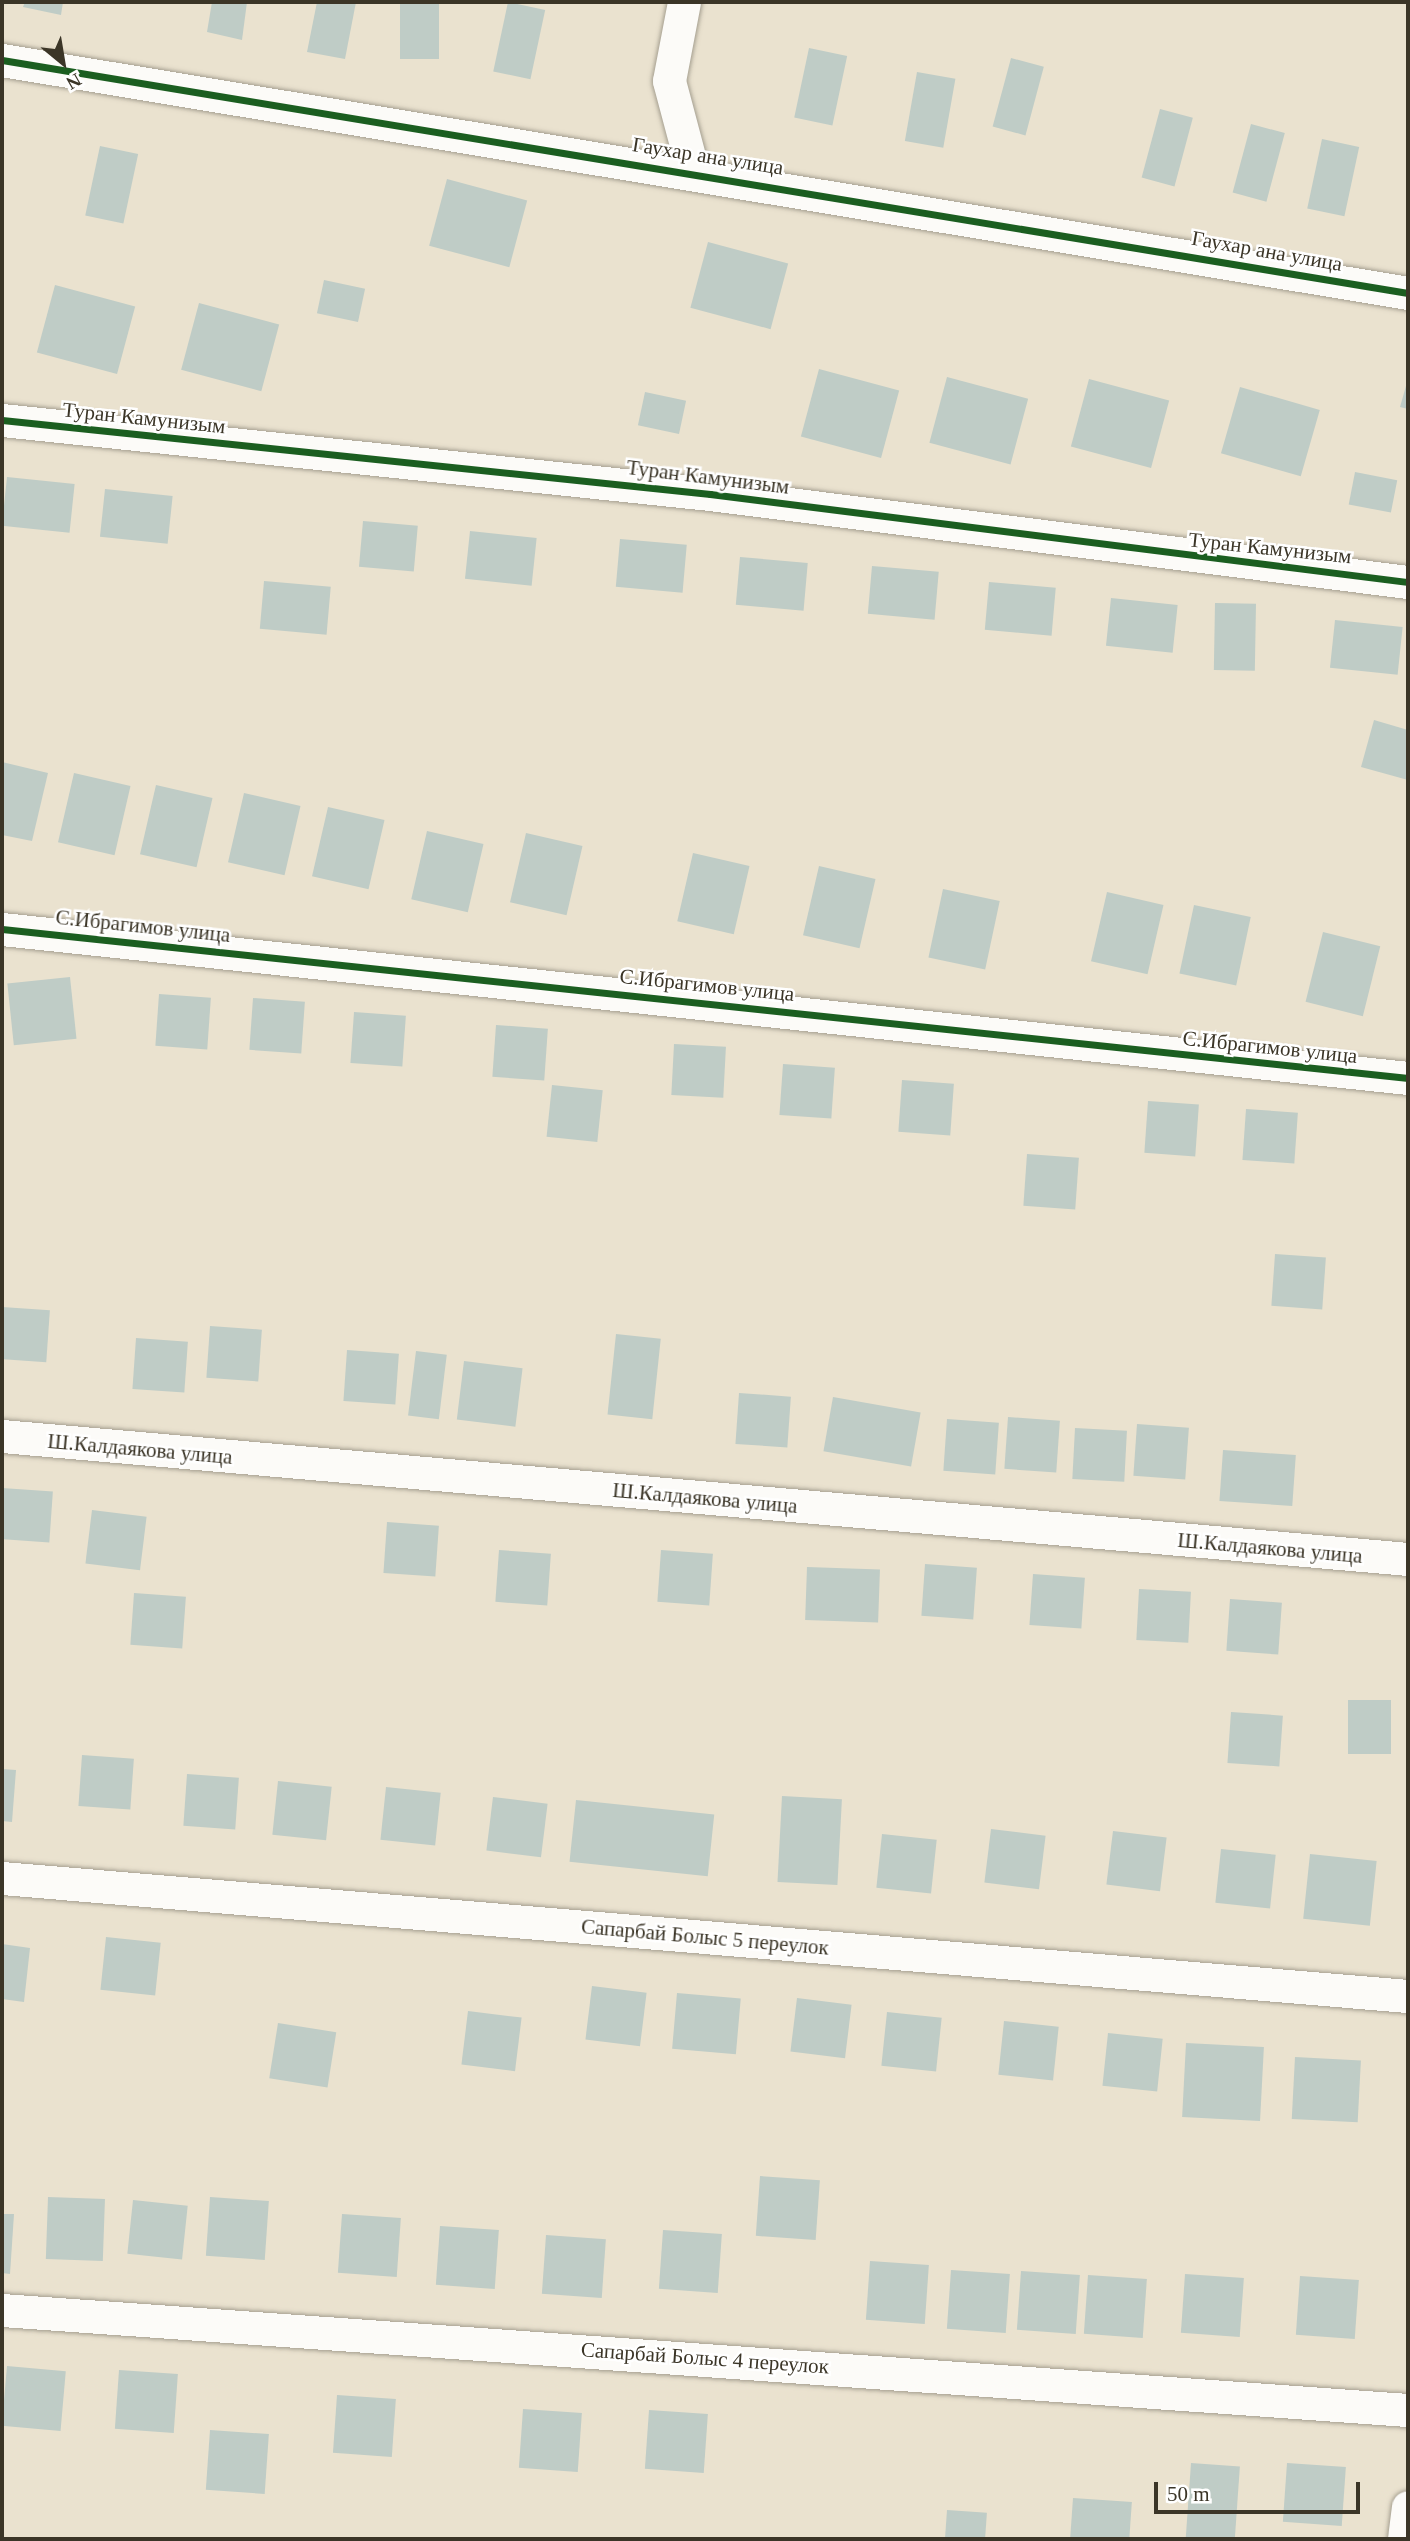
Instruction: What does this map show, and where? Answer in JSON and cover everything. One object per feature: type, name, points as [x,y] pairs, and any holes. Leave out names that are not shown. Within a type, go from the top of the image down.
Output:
[{"type":"street","points":[[684,2],[669,81],[693,171]]},
{"type":"street","name":"Гаухар ана улица","points":[[2,60],[693,171],[1408,293]]},
{"type":"street","name":"Туран Камунизым","points":[[2,420],[710,494],[1408,582]]},
{"type":"street","name":"С.Ибрагимов улица","points":[[2,929],[1408,1078]]},
{"type":"street","name":"Ш.Калдаякова улица","points":[[2,1436],[1408,1559]]},
{"type":"street","name":"Сапарбай Болыс 5 переулок","points":[[2,1878],[1408,1996]]},
{"type":"street","name":"Сапарбай Болыс 4 переулок","points":[[2,2310],[1408,2410]]},
{"type":"street","points":[[1404,2539],[1408,2507]]},
{"type":"building","points":[[25,2],[63,2],[61,15],[23,7]]},
{"type":"building","points":[[212,2],[247,2],[242,40],[207,32]]},
{"type":"building","points":[[317,2],[356,2],[345,59],[307,52]]},
{"type":"building","points":[[400,2],[439,2],[439,59],[400,59]]},
{"type":"building","points":[[508,2],[545,10],[530,79],[493,71]]},
{"type":"building","points":[[809,48],[847,56],[832,126],[794,117]]},
{"type":"building","points":[[1011,58],[1044,67],[1025,135],[993,127]]},
{"type":"building","points":[[917,72],[955,79],[943,148],[905,141]]},
{"type":"building","points":[[1160,109],[1193,118],[1174,186],[1142,178]]},
{"type":"building","points":[[1251,124],[1285,133],[1266,202],[1233,193]]},
{"type":"building","points":[[1322,139],[1359,147],[1344,216],[1307,208]]},
{"type":"building","points":[[100,146],[138,154],[123,224],[85,215]]},
{"type":"building","points":[[447,179],[527,200],[509,267],[429,246]]},
{"type":"building","points":[[708,242],[788,263],[771,329],[690,308]]},
{"type":"building","points":[[324,280],[365,289],[358,322],[317,313]]},
{"type":"building","points":[[55,285],[135,306],[117,374],[37,353]]},
{"type":"building","points":[[199,303],[279,324],[261,391],[181,370]]},
{"type":"building","points":[[819,369],[899,390],[881,458],[801,437]]},
{"type":"building","points":[[947,377],[1028,399],[1011,464],[929,443]]},
{"type":"building","points":[[1089,379],[1169,400],[1151,468],[1071,447]]},
{"type":"building","points":[[1408,379],[1408,409],[1400,407]]},
{"type":"building","points":[[1240,387],[1320,410],[1301,476],[1221,453]]},
{"type":"building","points":[[645,392],[686,401],[679,434],[638,425]]},
{"type":"building","points":[[1355,472],[1397,480],[1391,513],[1349,504]]},
{"type":"building","points":[[7,477],[75,484],[70,533],[2,526]]},
{"type":"building","points":[[105,489],[173,496],[168,544],[100,537]]},
{"type":"building","points":[[363,521],[418,526],[414,572],[359,567]]},
{"type":"building","points":[[470,531],[537,538],[532,586],[465,579]]},
{"type":"building","points":[[620,539],[687,545],[683,593],[616,587]]},
{"type":"building","points":[[740,557],[808,563],[804,611],[736,605]]},
{"type":"building","points":[[872,566],[939,572],[935,620],[868,614]]},
{"type":"building","points":[[264,581],[331,587],[327,635],[260,629]]},
{"type":"building","points":[[989,582],[1056,588],[1052,636],[985,630]]},
{"type":"building","points":[[1111,598],[1178,605],[1173,653],[1106,646]]},
{"type":"building","points":[[1215,603],[1256,604],[1255,671],[1214,670]]},
{"type":"building","points":[[1335,620],[1403,627],[1398,675],[1330,668]]},
{"type":"building","points":[[1374,720],[1408,730],[1408,780],[1361,767]]},
{"type":"building","points":[[2,762],[48,773],[32,841],[2,835]]},
{"type":"building","points":[[74,773],[131,786],[115,855],[58,842]]},
{"type":"building","points":[[156,785],[213,798],[197,867],[140,854]]},
{"type":"building","points":[[244,793],[301,806],[285,875],[228,862]]},
{"type":"building","points":[[328,807],[385,820],[369,889],[312,876]]},
{"type":"building","points":[[427,831],[484,844],[468,912],[411,899]]},
{"type":"building","points":[[526,833],[583,846],[567,915],[510,902]]},
{"type":"building","points":[[693,853],[750,866],[734,934],[677,921]]},
{"type":"building","points":[[819,866],[876,879],[860,948],[803,935]]},
{"type":"building","points":[[943,889],[1000,901],[985,970],[928,957]]},
{"type":"building","points":[[1107,892],[1164,905],[1148,974],[1091,961]]},
{"type":"building","points":[[1194,905],[1251,917],[1236,986],[1179,973]]},
{"type":"building","points":[[1323,932],[1380,946],[1363,1016],[1306,1002]]},
{"type":"building","points":[[70,977],[76,1039],[14,1045],[7,984]]},
{"type":"building","points":[[159,994],[211,998],[207,1050],[155,1046]]},
{"type":"building","points":[[253,998],[305,1002],[301,1054],[249,1050]]},
{"type":"building","points":[[354,1012],[406,1016],[402,1067],[350,1063]]},
{"type":"building","points":[[496,1025],[548,1029],[544,1081],[492,1077]]},
{"type":"building","points":[[674,1044],[726,1047],[723,1098],[671,1095]]},
{"type":"building","points":[[783,1064],[835,1068],[831,1119],[779,1115]]},
{"type":"building","points":[[902,1080],[954,1084],[950,1136],[898,1132]]},
{"type":"building","points":[[552,1085],[603,1090],[597,1142],[547,1137]]},
{"type":"building","points":[[1148,1101],[1199,1105],[1195,1156],[1144,1153]]},
{"type":"building","points":[[1246,1109],[1298,1113],[1294,1164],[1242,1160]]},
{"type":"building","points":[[1027,1154],[1079,1158],[1075,1210],[1023,1206]]},
{"type":"building","points":[[1275,1254],[1326,1258],[1322,1309],[1271,1306]]},
{"type":"building","points":[[2,1307],[50,1310],[46,1362],[2,1359]]},
{"type":"building","points":[[210,1326],[262,1330],[258,1382],[206,1378]]},
{"type":"building","points":[[616,1334],[661,1339],[652,1419],[608,1415]]},
{"type":"building","points":[[136,1338],[188,1342],[184,1393],[132,1389]]},
{"type":"building","points":[[347,1350],[399,1354],[395,1405],[343,1401]]},
{"type":"building","points":[[416,1351],[447,1355],[439,1419],[408,1416]]},
{"type":"building","points":[[464,1361],[523,1368],[515,1427],[457,1420]]},
{"type":"building","points":[[739,1393],[791,1397],[787,1448],[735,1444]]},
{"type":"building","points":[[833,1397],[921,1412],[911,1467],[823,1451]]},
{"type":"building","points":[[1008,1417],[1060,1421],[1056,1473],[1004,1469]]},
{"type":"building","points":[[947,1419],[999,1423],[995,1475],[943,1471]]},
{"type":"building","points":[[1137,1424],[1189,1428],[1185,1480],[1133,1476]]},
{"type":"building","points":[[1075,1428],[1127,1431],[1124,1482],[1072,1479]]},
{"type":"building","points":[[1223,1450],[1296,1455],[1292,1506],[1219,1501]]},
{"type":"building","points":[[2,1488],[53,1492],[49,1542],[2,1539]]},
{"type":"building","points":[[92,1510],[147,1517],[140,1570],[85,1564]]},
{"type":"building","points":[[387,1522],[439,1526],[435,1577],[383,1573]]},
{"type":"building","points":[[499,1550],[551,1554],[547,1606],[495,1602]]},
{"type":"building","points":[[661,1550],[713,1554],[709,1606],[657,1602]]},
{"type":"building","points":[[925,1564],[977,1568],[973,1620],[921,1616]]},
{"type":"building","points":[[807,1567],[880,1570],[878,1623],[805,1620]]},
{"type":"building","points":[[1033,1574],[1085,1578],[1081,1629],[1029,1625]]},
{"type":"building","points":[[1139,1589],[1191,1592],[1188,1643],[1136,1640]]},
{"type":"building","points":[[134,1593],[186,1597],[182,1649],[130,1645]]},
{"type":"building","points":[[1230,1599],[1282,1603],[1278,1655],[1226,1651]]},
{"type":"building","points":[[1348,1700],[1391,1700],[1391,1754],[1348,1754]]},
{"type":"building","points":[[1231,1712],[1283,1716],[1279,1767],[1227,1763]]},
{"type":"building","points":[[82,1755],[134,1759],[130,1810],[78,1806]]},
{"type":"building","points":[[2,1769],[16,1770],[12,1822],[2,1821]]},
{"type":"building","points":[[187,1774],[239,1778],[235,1830],[183,1826]]},
{"type":"building","points":[[278,1781],[332,1787],[326,1840],[272,1835]]},
{"type":"building","points":[[386,1787],[441,1793],[435,1845],[380,1840]]},
{"type":"building","points":[[782,1796],[842,1799],[837,1885],[777,1882]]},
{"type":"building","points":[[493,1797],[548,1804],[541,1857],[486,1851]]},
{"type":"building","points":[[576,1800],[714,1815],[708,1876],[570,1862]]},
{"type":"building","points":[[991,1829],[1046,1836],[1039,1889],[984,1883]]},
{"type":"building","points":[[1113,1831],[1167,1838],[1160,1891],[1106,1885]]},
{"type":"building","points":[[882,1834],[937,1840],[931,1893],[876,1888]]},
{"type":"building","points":[[1221,1849],[1276,1855],[1270,1908],[1215,1903]]},
{"type":"building","points":[[1310,1854],[1377,1861],[1370,1926],[1303,1919]]},
{"type":"building","points":[[106,1937],[161,1943],[155,1995],[100,1990]]},
{"type":"building","points":[[2,1944],[30,1948],[24,2002],[2,1999]]},
{"type":"building","points":[[592,1986],[647,1993],[640,2046],[585,2040]]},
{"type":"building","points":[[677,1993],[741,1999],[736,2054],[672,2049]]},
{"type":"building","points":[[797,1998],[852,2005],[845,2058],[790,2052]]},
{"type":"building","points":[[468,2011],[522,2018],[515,2071],[461,2065]]},
{"type":"building","points":[[887,2012],[942,2018],[936,2071],[881,2066]]},
{"type":"building","points":[[1004,2021],[1059,2027],[1053,2080],[998,2075]]},
{"type":"building","points":[[278,2023],[336,2032],[328,2088],[269,2078]]},
{"type":"building","points":[[1108,2033],[1163,2039],[1157,2091],[1102,2086]]},
{"type":"building","points":[[1186,2043],[1264,2047],[1260,2121],[1182,2117]]},
{"type":"building","points":[[1295,2057],[1361,2060],[1358,2122],[1292,2119]]},
{"type":"building","points":[[760,2176],[820,2180],[816,2240],[756,2236]]},
{"type":"building","points":[[48,2197],[105,2199],[103,2261],[46,2259]]},
{"type":"building","points":[[210,2197],[269,2201],[265,2260],[206,2256]]},
{"type":"building","points":[[133,2200],[188,2206],[182,2259],[127,2254]]},
{"type":"building","points":[[2,2214],[14,2214],[10,2274],[2,2273]]},
{"type":"building","points":[[342,2214],[401,2218],[397,2277],[338,2273]]},
{"type":"building","points":[[440,2226],[499,2230],[495,2289],[436,2285]]},
{"type":"building","points":[[663,2230],[722,2234],[718,2293],[659,2289]]},
{"type":"building","points":[[546,2235],[606,2239],[602,2298],[542,2294]]},
{"type":"building","points":[[870,2261],[929,2265],[925,2324],[866,2320]]},
{"type":"building","points":[[951,2270],[1010,2274],[1006,2333],[947,2329]]},
{"type":"building","points":[[1021,2271],[1080,2275],[1076,2334],[1017,2330]]},
{"type":"building","points":[[1185,2274],[1244,2278],[1240,2337],[1181,2333]]},
{"type":"building","points":[[1088,2275],[1147,2279],[1143,2338],[1084,2334]]},
{"type":"building","points":[[1300,2276],[1359,2280],[1355,2339],[1296,2335]]},
{"type":"building","points":[[7,2366],[66,2371],[61,2431],[2,2426]]},
{"type":"building","points":[[119,2370],[178,2374],[174,2433],[115,2429]]},
{"type":"building","points":[[337,2395],[396,2399],[392,2457],[333,2453]]},
{"type":"building","points":[[523,2409],[582,2413],[578,2472],[519,2468]]},
{"type":"building","points":[[649,2410],[708,2414],[704,2473],[645,2469]]},
{"type":"building","points":[[210,2430],[269,2434],[265,2494],[206,2490]]},
{"type":"building","points":[[1191,2463],[1240,2466],[1235,2539],[1186,2539]]},
{"type":"building","points":[[1287,2463],[1346,2467],[1342,2526],[1283,2522]]},
{"type":"building","points":[[1073,2498],[1132,2502],[1129,2539],[1070,2539]]},
{"type":"building","points":[[947,2510],[987,2513],[985,2539],[945,2539]]},
{"type":"cycle path","points":[[2,60],[1408,293]]},
{"type":"cycle path","points":[[2,420],[710,494],[1408,582]]},
{"type":"cycle path","points":[[2,929],[1408,1078]]}]
